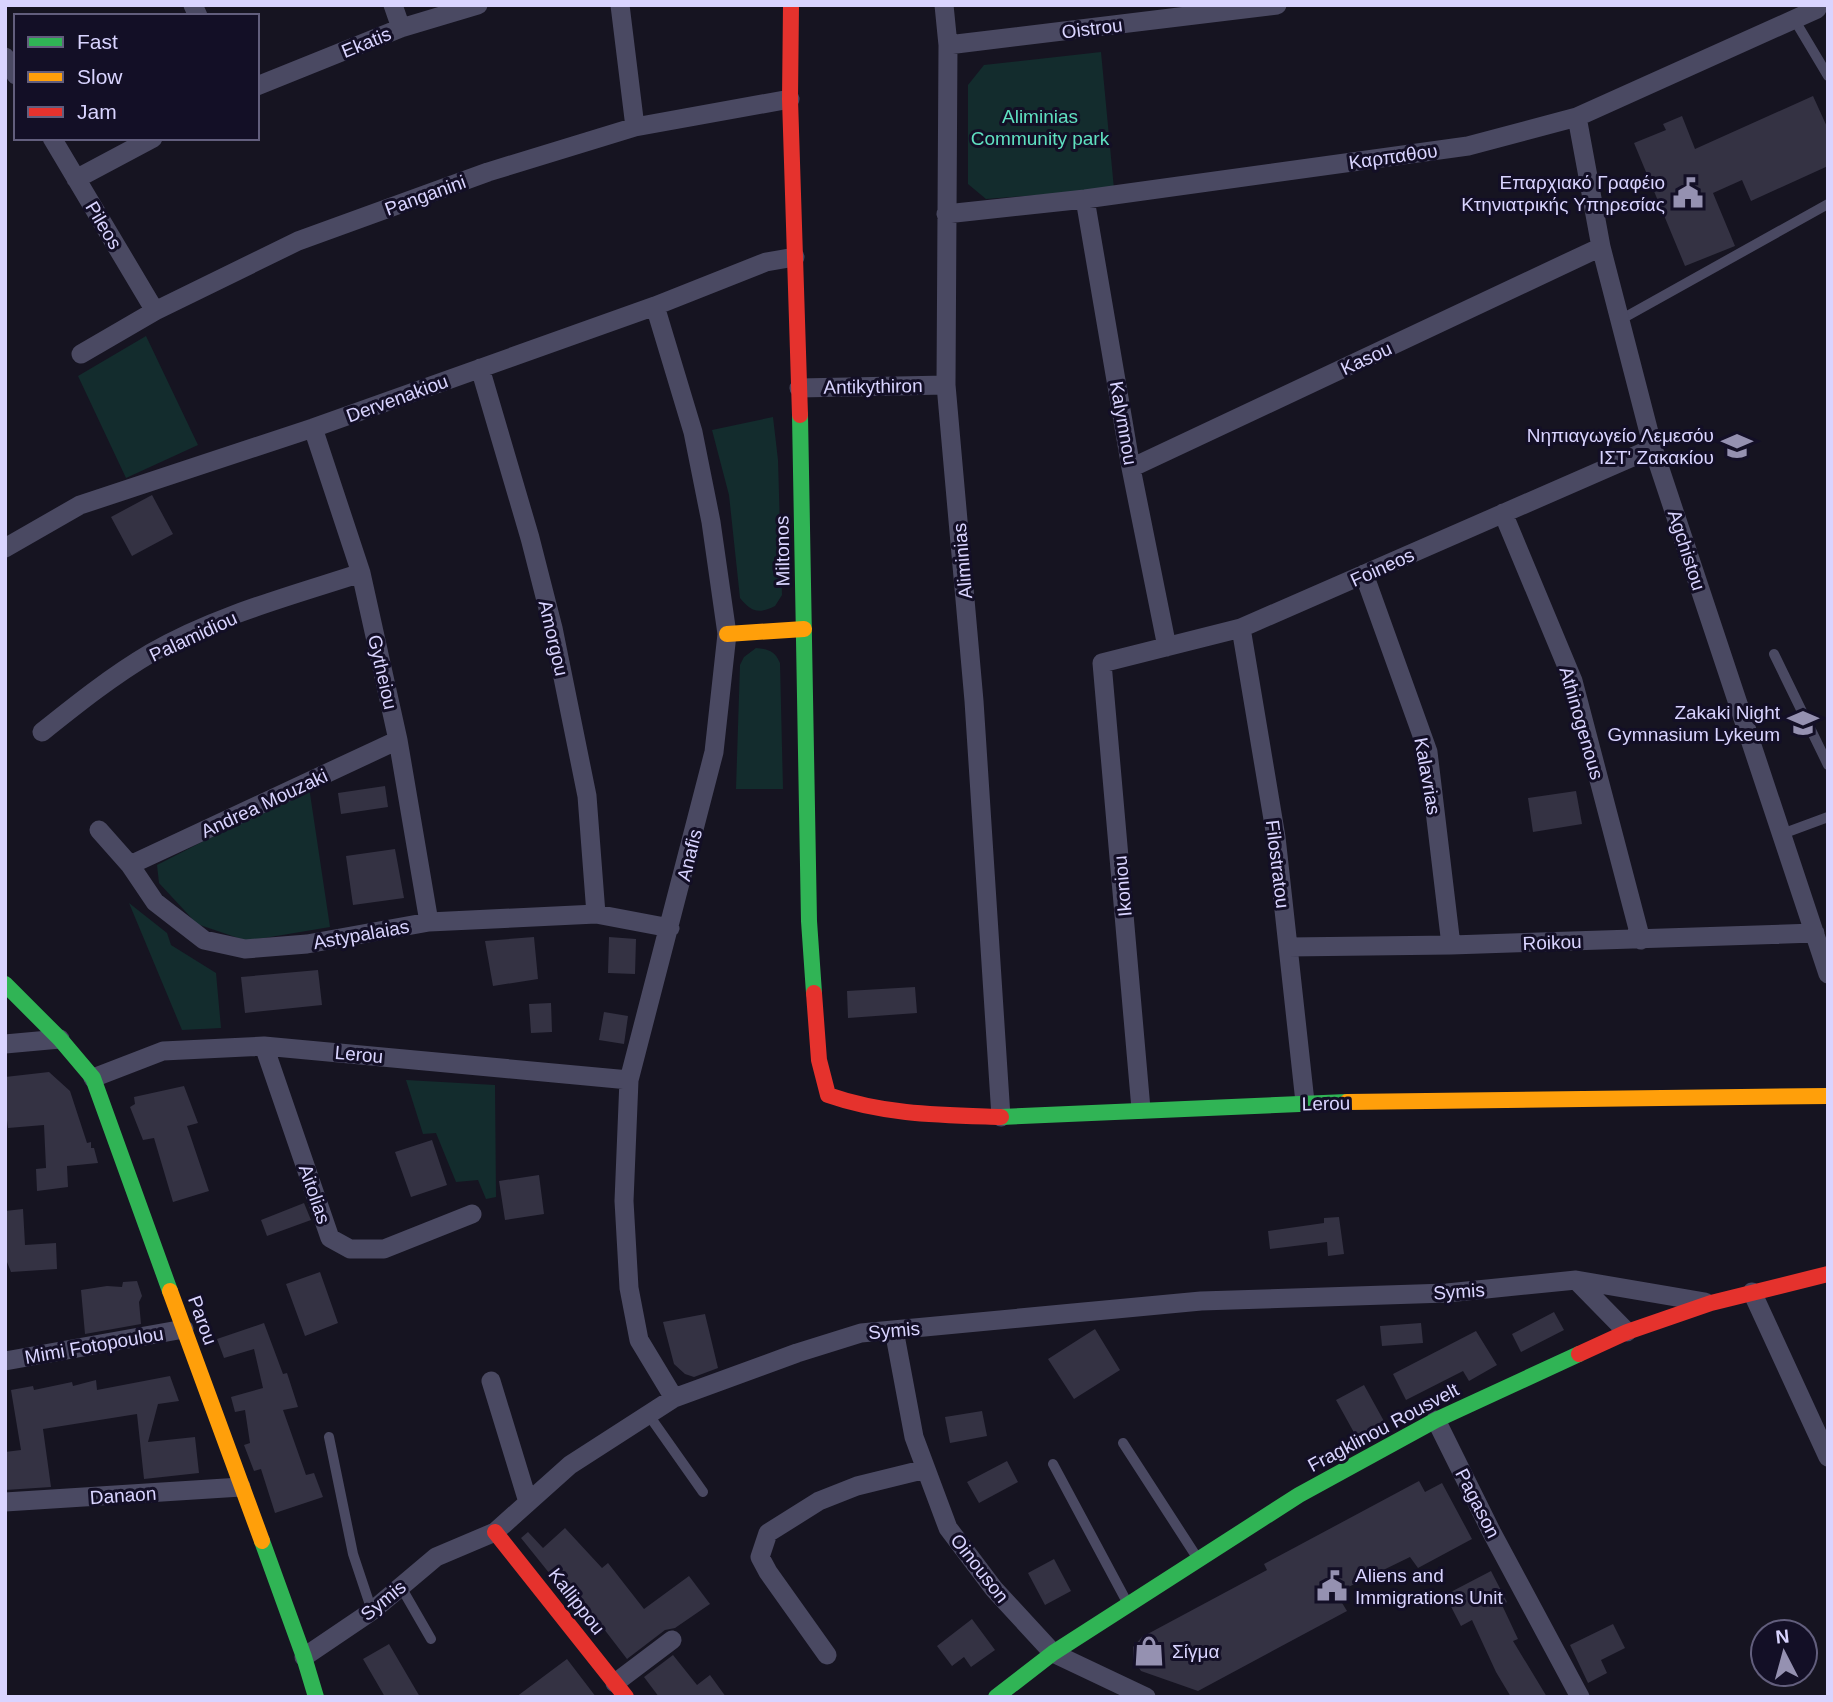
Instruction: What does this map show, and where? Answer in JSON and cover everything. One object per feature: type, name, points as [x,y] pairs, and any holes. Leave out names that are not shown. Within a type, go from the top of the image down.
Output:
[{"type":"street","points":[[393,5],[401,28]]},
{"type":"street","name":"Ekatis","points":[[259,85],[401,28],[478,5]]},
{"type":"street","points":[[620,5],[635,127]]},
{"type":"street","name":"Miltonos","points":[[791,5],[790,99],[799,388],[809,921],[818,1060],[828,1095]]},
{"type":"street","name":"Aliminias","points":[[944,5],[948,45],[946,385],[974,701],[1001,1117]]},
{"type":"street","name":"Oistrou","points":[[948,45],[1277,5]]},
{"type":"street","name":"Καρπαθου","points":[[946,214],[1085,199],[1468,146],[1577,117],[1817,9]]},
{"type":"street","name":"Panganini","points":[[81,354],[155,311],[298,241],[488,172],[635,127],[790,99]]},
{"type":"street","name":"Agchistou","points":[[1577,117],[1601,247],[1653,448],[1828,974]]},
{"type":"street","name":"Pileos","points":[[53,140],[155,311]]},
{"type":"street","points":[[76,179],[149,140]]},
{"type":"street","name":"Kalymnou","points":[[1085,199],[1131,468],[1167,647]]},
{"type":"street","name":"Kasou","points":[[1131,468],[1601,247]]},
{"type":"street","name":"Dervenakiou","points":[[5,548],[80,505],[313,428],[654,306],[766,262],[795,257]]},
{"type":"street","name":"Anafis","points":[[654,306],[693,432],[711,522],[727,634],[714,752],[629,1080],[624,1201],[629,1288],[639,1340],[674,1398]]},
{"type":"street","name":"Amorgou","points":[[480,368],[530,538],[553,628],[587,796],[596,914]]},
{"type":"street","name":"Antikythiron","points":[[799,388],[946,385]]},
{"type":"street","name":"Gytheiou","points":[[313,428],[361,573],[398,740],[429,922]]},
{"type":"street","name":"Foineos","points":[[1102,663],[1241,628],[1653,448]]},
{"type":"street","name":"Athinogenous","points":[[1503,513],[1573,681],[1641,940]]},
{"type":"street","name":"Palamidiou","points":[[42,732],[151,653],[227,617],[361,573]]},
{"type":"street","name":"Kalavrias","points":[[1364,574],[1427,752],[1451,945]]},
{"type":"street","name":"Filostratou","points":[[1241,628],[1276,837],[1305,1102]]},
{"type":"street","points":[[727,634],[804,629]]},
{"type":"street","name":"Ikoniou","points":[[1102,663],[1141,1109]]},
{"type":"street","name":"Andrea Mouzaki","points":[[130,865],[398,740]]},
{"type":"street","name":"Astypalaias","points":[[99,830],[130,865],[155,902],[204,940],[245,949],[307,944],[429,922],[596,914],[670,928]]},
{"type":"street","name":"Roikou","points":[[1288,947],[1641,940],[1815,933]]},
{"type":"street","name":"Parou","points":[[5,984],[60,1039],[93,1078],[304,1657],[312,1694]]},
{"type":"street","points":[[5,1044],[60,1039]]},
{"type":"street","name":"Lerou","points":[[93,1078],[163,1051],[264,1046],[629,1080]]},
{"type":"street","name":"Aitolias","points":[[264,1046],[330,1238],[350,1249],[384,1249],[472,1214]]},
{"type":"street","name":"Lerou","points":[[828,1095],[860,1106],[919,1114],[1001,1117],[1305,1102],[1828,1096]]},
{"type":"street","name":"Fragklinou Rousvelt","points":[[996,1697],[1053,1653],[1299,1495],[1436,1420],[1627,1332],[1711,1303],[1828,1273]]},
{"type":"street","points":[[1576,1280],[1627,1332]]},
{"type":"street","name":"Symis","points":[[304,1657],[372,1611],[436,1557],[495,1532],[570,1465],[674,1398],[861,1332],[1201,1301],[1447,1293],[1576,1280],[1711,1303]]},
{"type":"street","points":[[1752,1292],[1828,1457]]},
{"type":"street","name":"Mimi Fotopoulou","points":[[5,1361],[184,1329]]},
{"type":"street","name":"Oinouson","points":[[894,1330],[914,1437],[948,1528],[994,1589],[1053,1653],[1146,1697]]},
{"type":"street","points":[[491,1381],[528,1502]]},
{"type":"street","name":"Pagason","points":[[1436,1420],[1492,1533],[1580,1697]]},
{"type":"street","points":[[827,1655],[760,1556],[768,1533],[819,1501],[857,1486],[926,1469]]},
{"type":"street","name":"Danaon","points":[[5,1503],[241,1488]]},
{"type":"street","name":"Kallippou","points":[[495,1532],[620,1690]]},
{"type":"street","points":[[620,1690],[672,1640]]},
{"type":"lane","points":[[1794,19],[1828,76]]},
{"type":"lane","points":[[1620,320],[1828,204]]},
{"type":"lane","points":[[1774,654],[1828,765]]},
{"type":"lane","points":[[1782,834],[1827,819]]},
{"type":"lane","points":[[648,1414],[703,1492]]},
{"type":"lane","points":[[329,1437],[353,1554],[372,1611]]},
{"type":"lane","points":[[1122,1443],[1198,1560]]},
{"type":"lane","points":[[1053,1464],[1129,1604]]},
{"type":"lane","points":[[401,1587],[431,1639]]},
{"type":"green space","name":"Aliminias Community park","points":[[1101,52],[1114,189],[986,199],[968,184],[968,85],[984,65]]},
{"type":"green space","points":[[146,336],[198,445],[126,478],[78,376]]},
{"type":"green space","points":[[773,417],[778,460],[782,595],[775,606],[760,611],[752,609],[740,598],[729,495],[712,430]]},
{"type":"green space","points":[[756,648],[771,651],[780,663],[783,789],[736,789],[740,665],[744,657]]},
{"type":"green space","points":[[309,787],[330,927],[247,941],[197,924],[159,883],[157,865]]},
{"type":"green space","points":[[129,903],[167,933],[171,945],[216,973],[221,1028],[182,1030]]},
{"type":"green space","points":[[406,1080],[495,1085],[496,1197],[486,1199],[478,1180],[456,1182],[436,1133],[423,1134]]},
{"type":"building","points":[[1813,96],[1828,129],[1828,166],[1751,201],[1742,180],[1713,193],[1735,246],[1685,266],[1634,143],[1666,130],[1663,124],[1682,116],[1695,149]]},
{"type":"building","points":[[152,495],[173,534],[132,556],[111,517]]},
{"type":"building","points":[[385,786],[388,807],[341,814],[338,793]]},
{"type":"building","points":[[1576,791],[1582,824],[1533,832],[1528,798]]},
{"type":"building","points":[[395,849],[404,898],[353,905],[346,856]]},
{"type":"building","points":[[534,937],[538,979],[493,986],[485,941]]},
{"type":"building","points":[[609,937],[636,939],[635,974],[608,973]]},
{"type":"building","points":[[318,970],[322,1005],[245,1013],[241,977]]},
{"type":"building","points":[[915,987],[917,1013],[848,1018],[847,991]]},
{"type":"building","points":[[551,1003],[552,1032],[531,1033],[529,1004]]},
{"type":"building","points":[[604,1012],[628,1016],[624,1044],[599,1040]]},
{"type":"building","points":[[49,1072],[70,1091],[87,1143],[91,1142],[98,1163],[67,1166],[68,1187],[37,1191],[36,1169],[46,1168],[44,1125],[8,1128],[5,1120],[5,1077]]},
{"type":"building","points":[[184,1086],[198,1123],[187,1126],[209,1191],[173,1202],[154,1138],[143,1140],[130,1107],[135,1104],[134,1097]]},
{"type":"building","points":[[432,1140],[447,1185],[411,1197],[395,1152]]},
{"type":"building","points":[[539,1175],[544,1214],[505,1220],[499,1181]]},
{"type":"building","points":[[304,1203],[311,1220],[267,1236],[261,1220]]},
{"type":"building","points":[[23,1209],[25,1245],[56,1243],[57,1269],[11,1272],[7,1262],[5,1211]]},
{"type":"building","points":[[1339,1217],[1344,1254],[1328,1256],[1327,1242],[1270,1249],[1268,1231],[1324,1223],[1324,1218]]},
{"type":"building","points":[[320,1272],[338,1323],[305,1336],[286,1284]]},
{"type":"building","points":[[137,1281],[142,1296],[139,1302],[141,1324],[85,1334],[81,1290],[122,1287],[123,1282]]},
{"type":"building","points":[[1554,1312],[1564,1330],[1521,1352],[1512,1334]]},
{"type":"building","points":[[705,1314],[718,1368],[694,1377],[685,1374],[674,1364],[663,1322]]},
{"type":"building","points":[[264,1323],[283,1374],[287,1373],[298,1407],[283,1410],[306,1475],[314,1473],[323,1497],[275,1513],[261,1469],[254,1471],[244,1445],[250,1443],[245,1410],[235,1412],[231,1397],[263,1388],[254,1349],[224,1358],[217,1339]]},
{"type":"building","points":[[1421,1323],[1423,1343],[1382,1346],[1380,1326]]},
{"type":"building","points":[[1095,1329],[1120,1370],[1074,1399],[1048,1359]]},
{"type":"building","points":[[1476,1331],[1497,1365],[1469,1381],[1463,1371],[1406,1400],[1393,1374]]},
{"type":"building","points":[[170,1376],[179,1401],[158,1404],[148,1442],[195,1437],[199,1473],[144,1479],[137,1414],[43,1429],[51,1487],[5,1490],[5,1452],[21,1450],[11,1390],[33,1386],[34,1390],[72,1382],[73,1386],[96,1380],[97,1390]]},
{"type":"building","points":[[1364,1385],[1385,1423],[1357,1438],[1336,1400]]},
{"type":"building","points":[[982,1411],[987,1436],[950,1443],[945,1417]]},
{"type":"building","points":[[1007,1461],[1018,1482],[979,1503],[967,1482]]},
{"type":"building","points":[[1419,1481],[1425,1492],[1442,1483],[1472,1539],[1418,1568],[1410,1557],[1336,1593],[1347,1611],[1198,1691],[1141,1671],[1133,1659],[1133,1647],[1142,1637],[1267,1570],[1264,1564]]},
{"type":"building","points":[[565,1528],[602,1568],[608,1563],[644,1609],[689,1576],[710,1604],[675,1628],[665,1630],[627,1659],[561,1573],[554,1579],[521,1538],[528,1532],[543,1548]]},
{"type":"building","points":[[1054,1559],[1071,1591],[1045,1605],[1028,1573]]},
{"type":"building","points":[[1491,1571],[1507,1602],[1502,1605],[1518,1639],[1513,1641],[1547,1697],[1511,1697],[1472,1620],[1461,1626],[1445,1595]]},
{"type":"building","points":[[972,1619],[995,1650],[971,1667],[964,1657],[952,1666],[937,1646]]},
{"type":"building","points":[[1613,1624],[1625,1648],[1601,1660],[1607,1673],[1588,1683],[1570,1645]]},
{"type":"building","points":[[389,1644],[420,1697],[385,1697],[363,1659]]},
{"type":"building","points":[[673,1655],[697,1685],[710,1675],[726,1697],[659,1697],[644,1677]]},
{"type":"building","points":[[567,1659],[596,1697],[516,1697]]},
{"type":"traffic: fast","points":[[800,415],[809,921],[814,993]]},
{"type":"traffic: fast","points":[[5,984],[60,1039],[93,1078],[170,1291]]},
{"type":"traffic: fast","points":[[1001,1117],[1347,1102]]},
{"type":"traffic: fast","points":[[996,1697],[1053,1653],[1299,1495],[1436,1420],[1579,1354]]},
{"type":"traffic: fast","points":[[262,1541],[316,1697]]},
{"type":"traffic: slow","points":[[727,634],[804,629]]},
{"type":"traffic: slow","points":[[1347,1102],[1828,1096]]},
{"type":"traffic: slow","points":[[170,1291],[262,1541]]},
{"type":"traffic: jam","points":[[791,5],[790,99],[800,415]]},
{"type":"traffic: jam","points":[[814,993],[819,1060],[828,1095],[892,1110],[1001,1117]]},
{"type":"traffic: jam","points":[[1579,1354],[1627,1332],[1711,1303],[1828,1274]]},
{"type":"traffic: jam","points":[[495,1532],[626,1697]]},
{"type":"place","name":"Επαρχιακό Γραφέιο Κτηνιατρικής Υπηρεσίας","points":[[1688,193]]},
{"type":"place","name":"Νηπιαγωγείο Λεμεσόυ ΙΣΤ' Ζακακίου","points":[[1737,446]]},
{"type":"place","name":"Zakaki Night Gymnasium Lykeum","points":[[1803,723]]},
{"type":"place","name":"Aliens and Immigrations Unit","points":[[1332,1586]]},
{"type":"place","name":"Σίγμα","points":[[1149,1651]]}]
